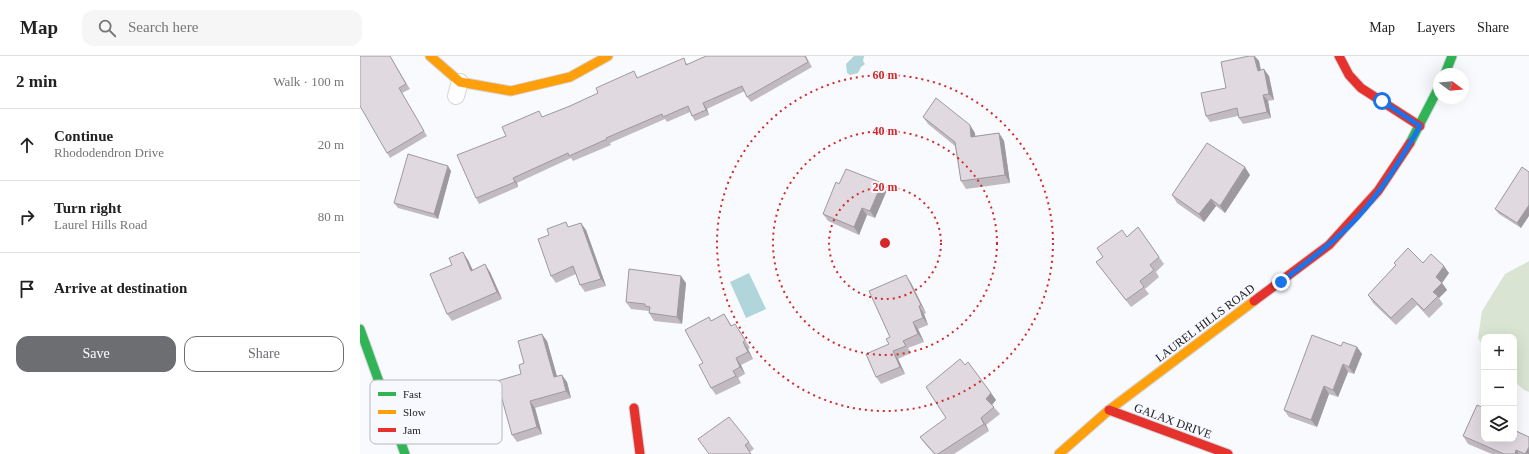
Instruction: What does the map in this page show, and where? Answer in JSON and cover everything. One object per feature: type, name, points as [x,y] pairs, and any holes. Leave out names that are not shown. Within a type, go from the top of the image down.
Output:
[{"type":"street","points":[[430,56],[458,89],[512,91],[570,77],[608,56]]},
{"type":"street","points":[[1338,56],[1350,75],[1361,88],[1420,126]]},
{"type":"street","points":[[1447,68],[1452,56]]},
{"type":"street","name":"LAUREL HILLS ROAD","points":[[1059,454],[1110,410],[1329,245],[1356,219],[1374,198],[1396,167],[1420,126],[1433,99]]},
{"type":"street","points":[[360,329],[378,380]]},
{"type":"street","points":[[634,408],[638,451],[640,454]]},
{"type":"street","name":"GALAX DRIVE","points":[[1110,410],[1228,454]]},
{"type":"street","points":[[400,444],[404,454]]},
{"type":"green space","points":[[1529,261],[1529,392],[1517,384],[1517,334],[1481,334],[1481,343],[1478,338],[1482,311],[1505,274]]},
{"type":"water","points":[[854,56],[864,56],[863,61],[865,64],[861,67],[858,73],[850,75],[847,73],[846,64]]},
{"type":"water","points":[[749,273],[766,309],[746,318],[730,282]]},
{"type":"building","points":[[360,56],[390,56],[406,84],[399,88],[424,131],[387,153],[360,106]]},
{"type":"building","points":[[706,56],[805,56],[808,62],[747,97],[742,86],[703,103],[706,110],[692,116],[688,106],[663,117],[662,114],[569,156],[568,153],[513,178],[515,182],[476,198],[457,155],[506,136],[502,127],[539,111],[542,117],[570,106],[598,93],[596,88],[634,71],[637,78],[684,58],[686,65]]},
{"type":"building","points":[[1254,56],[1258,71],[1264,69],[1269,94],[1263,95],[1267,112],[1239,118],[1237,108],[1206,116],[1201,93],[1226,88],[1221,62]]},
{"type":"building","points":[[936,98],[970,125],[971,137],[999,133],[1005,175],[961,181],[955,142],[923,117]]},
{"type":"building","points":[[1207,143],[1245,167],[1220,206],[1211,199],[1199,214],[1172,195]]},
{"type":"building","points":[[408,154],[448,166],[434,214],[394,203]]},
{"type":"building","points":[[1522,167],[1529,172],[1529,205],[1517,223],[1495,209]]},
{"type":"building","points":[[846,169],[882,183],[870,211],[862,208],[854,227],[823,214],[836,182],[839,184]]},
{"type":"building","points":[[566,222],[568,227],[581,223],[601,279],[580,285],[573,266],[551,276],[538,239],[549,235],[547,229]]},
{"type":"building","points":[[1138,227],[1159,257],[1150,265],[1154,270],[1140,281],[1144,287],[1126,300],[1096,262],[1103,257],[1097,248],[1122,230],[1127,237]]},
{"type":"building","points":[[1408,248],[1423,263],[1431,254],[1444,266],[1436,277],[1442,283],[1433,292],[1438,296],[1424,310],[1412,298],[1391,318],[1368,295],[1396,265],[1394,263]]},
{"type":"building","points":[[463,252],[471,271],[485,264],[497,292],[447,314],[430,274],[452,265],[449,258]]},
{"type":"building","points":[[629,269],[681,276],[677,317],[649,313],[650,307],[645,306],[645,304],[626,302]]},
{"type":"building","points":[[906,275],[921,305],[919,306],[923,318],[913,322],[918,334],[903,341],[906,346],[893,351],[900,367],[876,377],[866,354],[889,344],[886,339],[890,337],[869,291]]},
{"type":"building","points":[[724,314],[731,326],[735,324],[745,340],[743,342],[748,352],[736,358],[740,367],[733,371],[736,376],[711,388],[699,365],[703,363],[685,330],[709,317],[711,321]]},
{"type":"building","points":[[542,334],[554,377],[562,375],[566,391],[530,401],[537,427],[512,435],[502,399],[502,380],[500,380],[521,374],[519,365],[524,363],[518,341]]},
{"type":"building","points":[[1312,335],[1341,346],[1343,342],[1357,347],[1349,367],[1343,364],[1333,390],[1324,386],[1311,420],[1284,410]]},
{"type":"building","points":[[960,359],[965,365],[968,362],[991,393],[986,399],[994,407],[981,418],[984,424],[938,454],[935,454],[920,437],[946,418],[926,387]]},
{"type":"building","points":[[1477,405],[1481,407],[1481,442],[1517,442],[1517,431],[1529,437],[1529,447],[1525,454],[1516,450],[1515,454],[1504,454],[1463,436]]},
{"type":"building","points":[[729,417],[749,442],[745,445],[751,454],[709,454],[698,439]]},
{"type":"traffic: fast","points":[[1447,68],[1452,56]]},
{"type":"traffic: fast","points":[[1410,143],[1433,99]]},
{"type":"traffic: fast","points":[[360,329],[378,380]]},
{"type":"traffic: fast","points":[[401,444],[405,454]]},
{"type":"traffic: slow","points":[[430,56],[460,82],[511,91],[570,77],[608,56]]},
{"type":"traffic: slow","points":[[1059,454],[1109,410],[1254,301]]},
{"type":"traffic: jam","points":[[1339,56],[1349,75],[1361,88],[1420,126]]},
{"type":"traffic: jam","points":[[1254,301],[1329,245],[1378,191],[1410,143]]},
{"type":"traffic: jam","points":[[634,408],[640,454]]},
{"type":"traffic: jam","points":[[1109,410],[1228,454]]},
{"type":"route","points":[[1281,282],[1329,245],[1356,219],[1387,180],[1420,126],[1382,101]]}]
